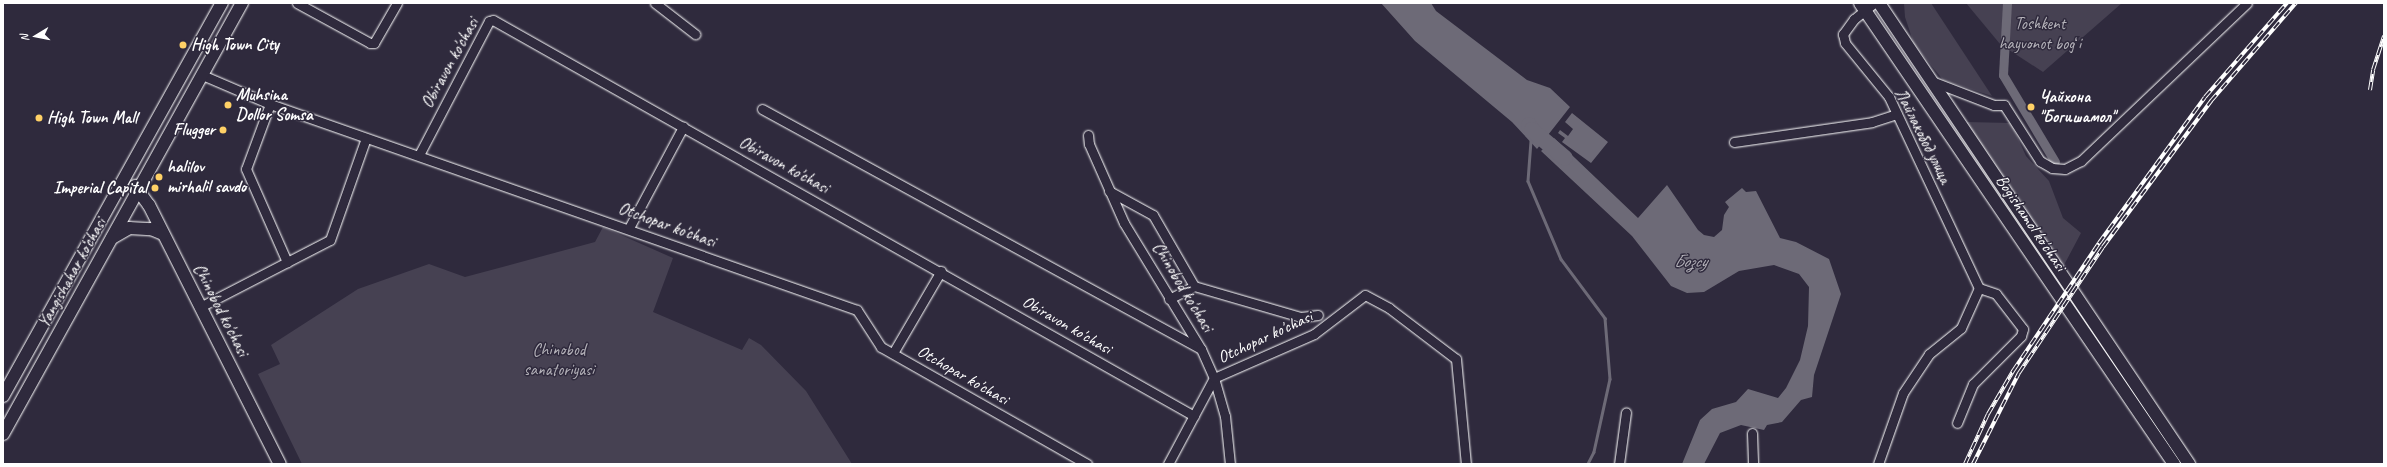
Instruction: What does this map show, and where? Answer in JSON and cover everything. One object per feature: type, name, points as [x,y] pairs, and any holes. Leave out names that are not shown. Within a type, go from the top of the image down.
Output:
[{"type":"main road","name":"Yangishahar ko‘chasi","points":[[3,396],[222,3]]},
{"type":"main road","name":"Yangishahar ko‘chasi","points":[[3,434],[242,3]]},
{"type":"main road","name":"Bogishamol ko'chasi","points":[[1879,3],[1934,82],[2189,464]]},
{"type":"main road","name":"Bogishamol ko'chasi","points":[[1866,5],[2174,464]]},
{"type":"main road","points":[[124,179],[139,188]]},
{"type":"main road","name":"Chinobod ko'chasi","points":[[139,188],[164,234],[280,464]]},
{"type":"main road","points":[[111,239],[129,228],[151,229],[164,234]]},
{"type":"main road","points":[[46,317],[62,326]]},
{"type":"street","points":[[297,3],[370,43],[374,43],[397,3]]},
{"type":"street","points":[[655,3],[695,34]]},
{"type":"street","points":[[1934,82],[1994,105],[2004,105],[2040,161],[2052,168],[2065,169],[2081,161],[2247,3]]},
{"type":"street","name":"Лайлакобод улица","points":[[1866,5],[1843,34],[1844,43],[1888,97],[1979,288]]},
{"type":"street","name":"Obiravon ko'chasi","points":[[419,155],[489,21],[493,20],[941,271],[1194,416]]},
{"type":"street","name":"Otchopar ko'chasi","points":[[202,75],[270,104],[629,228],[857,310],[881,347],[1087,464]]},
{"type":"street","points":[[270,104],[246,169],[287,262]]},
{"type":"street","points":[[762,109],[1201,350]]},
{"type":"street","points":[[1734,142],[1872,122],[1897,114]]},
{"type":"street","points":[[629,228],[683,127]]},
{"type":"street","name":"Chinobod ko'chasi","points":[[1088,135],[1089,144],[1109,191],[1169,299],[1201,350],[1214,378],[1225,416],[1230,464]]},
{"type":"street","points":[[200,307],[330,240],[366,138]]},
{"type":"street","points":[[1109,191],[1153,215],[1194,286]]},
{"type":"street","points":[[893,354],[941,271]]},
{"type":"street","points":[[1169,299],[1194,286],[1301,317],[1318,315]]},
{"type":"street","points":[[1878,464],[1903,393],[1929,354],[1961,328],[1979,288],[1996,294],[2007,306],[2023,329],[2023,334],[1976,380],[1957,423]]},
{"type":"street","name":"Otchopar ko'chasi","points":[[1168,464],[1214,378],[1314,334],[1365,295],[1389,308],[1456,359],[1466,464]]},
{"type":"street","points":[[1619,464],[1626,412]]},
{"type":"street","points":[[1752,433],[1753,464]]},
{"type":"green space","points":[[1904,3],[1931,3],[1992,96],[1943,80],[1914,44],[1905,17]]},
{"type":"green space","name":"Toshkent hayvonot bogʻi","points":[[1966,3],[2122,3],[2043,72],[2000,44]]},
{"type":"green space","points":[[1966,122],[2011,123],[2026,156],[2049,181],[2063,218],[2081,233],[2063,267]]},
{"type":"green space","name":"Chinobod sanatoriyasi","points":[[603,227],[673,258],[653,312],[742,350],[749,338],[761,345],[806,391],[852,464],[302,464],[258,374],[280,364],[271,345],[358,289],[429,264],[465,277],[595,242]]},
{"type":"water","points":[[1381,3],[1431,3],[1436,11],[1527,80],[1550,88],[1570,107],[1537,149],[1512,122],[1415,41]]},
{"type":"water","points":[[1572,113],[1608,142],[1591,163],[1562,142],[1565,138],[1558,133],[1560,130],[1568,136],[1573,129],[1565,122]]},
{"type":"water","name":"Бозсу","points":[[1554,138],[1638,218],[1667,185],[1698,230],[1704,235],[1714,237],[1722,230],[1724,215],[1729,207],[1725,202],[1742,188],[1746,192],[1756,191],[1780,238],[1796,242],[1829,259],[1841,294],[1814,375],[1812,397],[1801,400],[1782,422],[1767,425],[1764,430],[1741,425],[1720,433],[1704,464],[1682,464],[1700,420],[1712,409],[1736,402],[1748,389],[1778,398],[1786,388],[1800,360],[1808,326],[1809,287],[1799,274],[1774,265],[1739,271],[1704,292],[1687,293],[1671,286],[1632,236],[1541,151]]},
{"type":"waterway","points":[[2007,3],[2003,75],[2055,162]]},
{"type":"waterway","name":"Бозсу","points":[[1529,125],[1532,130],[1565,158]]},
{"type":"waterway","points":[[1531,141],[1528,181],[1561,259],[1605,318],[1610,379],[1594,452],[1588,464]]},
{"type":"railway","points":[[1965,464],[1988,414],[2013,371],[2099,243],[2205,97],[2287,3]]},
{"type":"railway","points":[[1973,464],[2019,373],[2103,247],[2211,101],[2296,3]]},
{"type":"railway","points":[[2370,90],[2373,70],[2384,36]]},
{"type":"place","name":"High Town City","points":[[183,45]]},
{"type":"place","name":"Muhsina Dollor Somsa","points":[[228,105]]},
{"type":"place","name":"Чайхона \"Богишамол\"","points":[[2031,107]]},
{"type":"place","name":"High Town Mall","points":[[39,118]]},
{"type":"place","name":"Flugger","points":[[223,130]]},
{"type":"place","name":"halilov mirhalil savdo","points":[[159,177]]},
{"type":"place","name":"Imperial Capital","points":[[155,188]]}]
